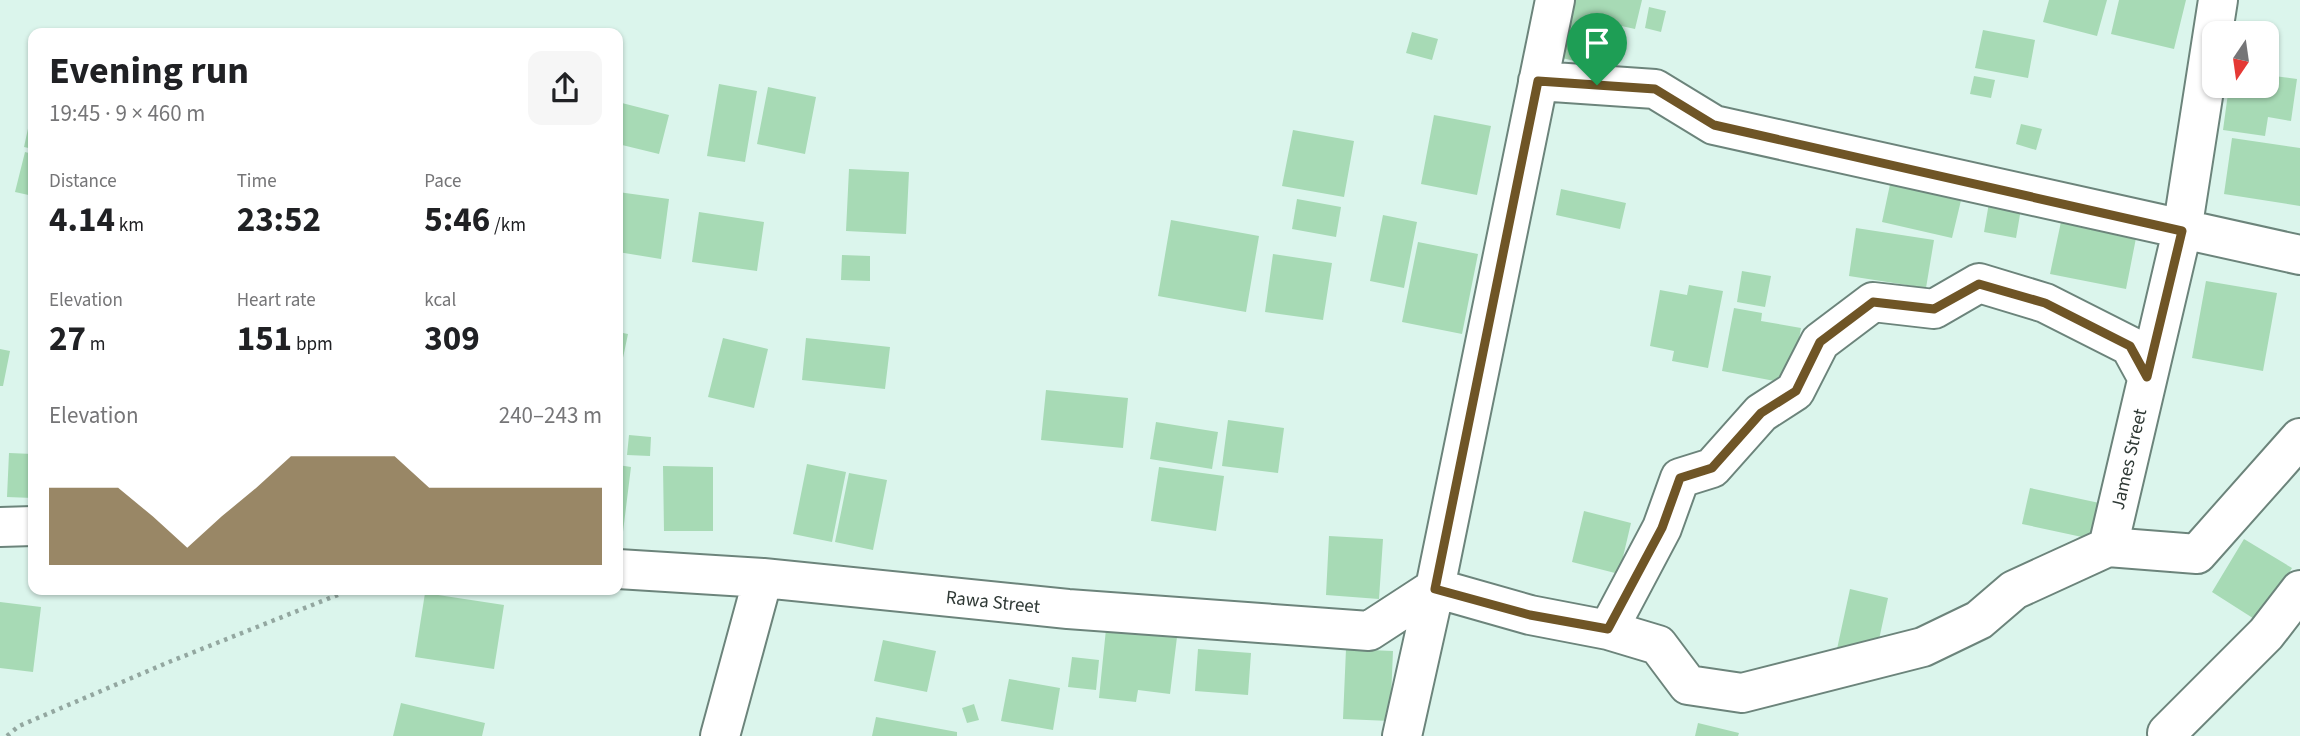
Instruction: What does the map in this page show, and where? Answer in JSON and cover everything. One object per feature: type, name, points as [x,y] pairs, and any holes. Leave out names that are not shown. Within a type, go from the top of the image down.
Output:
[{"type":"street","points":[[1402,736],[1435,589],[1555,0]]},
{"type":"street","name":"James Street","points":[[2108,547],[2182,231],[2218,0]]},
{"type":"street","points":[[1538,81],[1655,89],[1714,125],[2182,231],[2300,255]]},
{"type":"street","points":[[1608,629],[1662,528],[1680,478],[1712,468],[1761,413],[1796,391],[1820,342],[1873,302],[1934,309],[1979,284],[2045,303],[2130,346],[2147,377]]},
{"type":"street","points":[[1435,589],[1530,615],[1608,629],[1658,645],[1688,685],[1742,693],[1923,647],[1979,620],[2014,590],[2108,547],[2197,554],[2300,438]]},
{"type":"street","points":[[0,527],[28,526]]},
{"type":"street","name":"Rawa Street","points":[[623,569],[762,578],[1068,609],[1369,631],[1435,589]]},
{"type":"street","points":[[720,736],[762,578]]},
{"type":"street","points":[[2167,733],[2266,634],[2300,590]]},
{"type":"path","points":[[7,736],[19,726],[169,662],[337,595]]},
{"type":"building","points":[[1570,0],[1642,0],[1635,29],[1617,25],[1607,68],[1557,57]]},
{"type":"building","points":[[2049,0],[2107,0],[2097,36],[2043,22]]},
{"type":"building","points":[[2119,0],[2186,0],[2174,49],[2111,34]]},
{"type":"building","points":[[1649,7],[1666,11],[1661,32],[1645,28]]},
{"type":"building","points":[[1983,30],[2035,40],[2028,78],[1975,68]]},
{"type":"building","points":[[1412,32],[1438,39],[1432,60],[1406,53]]},
{"type":"building","points":[[1974,76],[1995,80],[1991,98],[1970,94]]},
{"type":"building","points":[[2279,77],[2297,79],[2291,121],[2268,117],[2265,136],[2223,130],[2227,98],[2279,98]]},
{"type":"building","points":[[719,84],[757,91],[745,162],[707,156]]},
{"type":"building","points":[[768,87],[816,97],[805,154],[757,144]]},
{"type":"building","points":[[623,103],[669,115],[659,154],[623,145]]},
{"type":"building","points":[[1434,115],[1491,126],[1477,195],[1421,184]]},
{"type":"building","points":[[2021,124],[2042,129],[2036,150],[2016,144]]},
{"type":"building","points":[[28,128],[28,148],[24,147]]},
{"type":"building","points":[[1293,130],[1354,141],[1344,197],[1282,186]]},
{"type":"building","points":[[2232,138],[2300,148],[2300,206],[2224,194]]},
{"type":"building","points":[[25,152],[28,153],[28,195],[15,192]]},
{"type":"building","points":[[849,169],[909,172],[906,234],[846,231]]},
{"type":"building","points":[[1892,175],[1963,192],[1952,238],[1882,222]]},
{"type":"building","points":[[1561,189],[1626,203],[1620,229],[1556,215]]},
{"type":"building","points":[[1991,191],[2023,197],[2016,238],[1984,232]]},
{"type":"building","points":[[623,193],[669,199],[661,259],[623,253]]},
{"type":"building","points":[[1297,199],[1341,207],[1336,237],[1292,229]]},
{"type":"building","points":[[699,212],[764,222],[757,271],[692,262]]},
{"type":"building","points":[[1383,215],[1417,222],[1404,288],[1370,281]]},
{"type":"building","points":[[2062,217],[2137,233],[2126,289],[2050,274]]},
{"type":"building","points":[[1171,220],[1259,236],[1246,312],[1158,296]]},
{"type":"building","points":[[1856,228],[1934,240],[1926,288],[1849,276]]},
{"type":"building","points":[[1418,242],[1478,254],[1462,334],[1402,322]]},
{"type":"building","points":[[1273,254],[1332,263],[1323,320],[1265,312]]},
{"type":"building","points":[[842,255],[870,256],[870,281],[841,280]]},
{"type":"building","points":[[1742,271],[1771,276],[1765,307],[1737,302]]},
{"type":"building","points":[[2206,281],[2277,293],[2263,371],[2192,358]]},
{"type":"building","points":[[1689,285],[1723,291],[1708,368],[1672,361],[1674,351],[1650,346],[1660,290],[1687,295]]},
{"type":"building","points":[[1734,308],[1762,313],[1761,321],[1801,328],[1791,384],[1722,371]]},
{"type":"building","points":[[623,333],[628,334],[623,358]]},
{"type":"building","points":[[723,338],[768,349],[754,408],[708,397]]},
{"type":"building","points":[[806,338],[890,347],[885,389],[802,380]]},
{"type":"building","points":[[0,349],[10,351],[3,386],[0,386]]},
{"type":"building","points":[[1046,390],[1128,398],[1123,448],[1041,440]]},
{"type":"building","points":[[1228,420],[1284,428],[1278,473],[1222,466]]},
{"type":"building","points":[[1156,422],[1218,432],[1212,469],[1150,459]]},
{"type":"building","points":[[629,435],[651,437],[650,456],[627,455]]},
{"type":"building","points":[[9,453],[28,454],[28,498],[7,497]]},
{"type":"building","points":[[807,464],[846,472],[832,542],[793,534]]},
{"type":"building","points":[[623,466],[631,467],[623,532]]},
{"type":"building","points":[[663,466],[713,467],[713,531],[664,531]]},
{"type":"building","points":[[1159,467],[1224,476],[1216,531],[1151,521]]},
{"type":"building","points":[[849,473],[887,480],[873,550],[835,542]]},
{"type":"building","points":[[2030,488],[2104,504],[2096,540],[2022,524]]},
{"type":"building","points":[[1584,511],[1631,523],[1619,574],[1572,562]]},
{"type":"building","points":[[1329,536],[1383,539],[1379,599],[1326,595]]},
{"type":"building","points":[[2244,539],[2292,568],[2259,622],[2212,592]]},
{"type":"building","points":[[1850,589],[1888,598],[1875,658],[1837,649]]},
{"type":"building","points":[[425,595],[504,605],[494,669],[415,657]]},
{"type":"building","points":[[0,602],[41,607],[33,672],[0,668]]},
{"type":"building","points":[[1106,629],[1177,637],[1170,694],[1138,690],[1136,702],[1099,698]]},
{"type":"building","points":[[883,640],[936,651],[927,692],[874,681]]},
{"type":"building","points":[[1198,649],[1251,653],[1248,695],[1195,691]]},
{"type":"building","points":[[1346,649],[1393,651],[1390,721],[1343,719]]},
{"type":"building","points":[[1072,657],[1099,660],[1096,690],[1068,687]]},
{"type":"building","points":[[1009,679],[1060,688],[1053,730],[1001,721]]},
{"type":"building","points":[[401,703],[485,723],[482,736],[393,736]]},
{"type":"building","points":[[974,704],[979,720],[967,723],[962,708]]},
{"type":"building","points":[[876,717],[957,732],[957,736],[872,736]]},
{"type":"building","points":[[1698,723],[1739,733],[1738,736],[1695,736]]},
{"type":"route","points":[[1538,81],[1597,85],[1655,89],[1714,125],[2182,231],[2147,377],[2130,346],[2045,303],[1979,284],[1934,309],[1873,302],[1820,342],[1796,391],[1761,413],[1712,468],[1680,478],[1662,528],[1608,629],[1530,615],[1435,589],[1538,81]]}]
